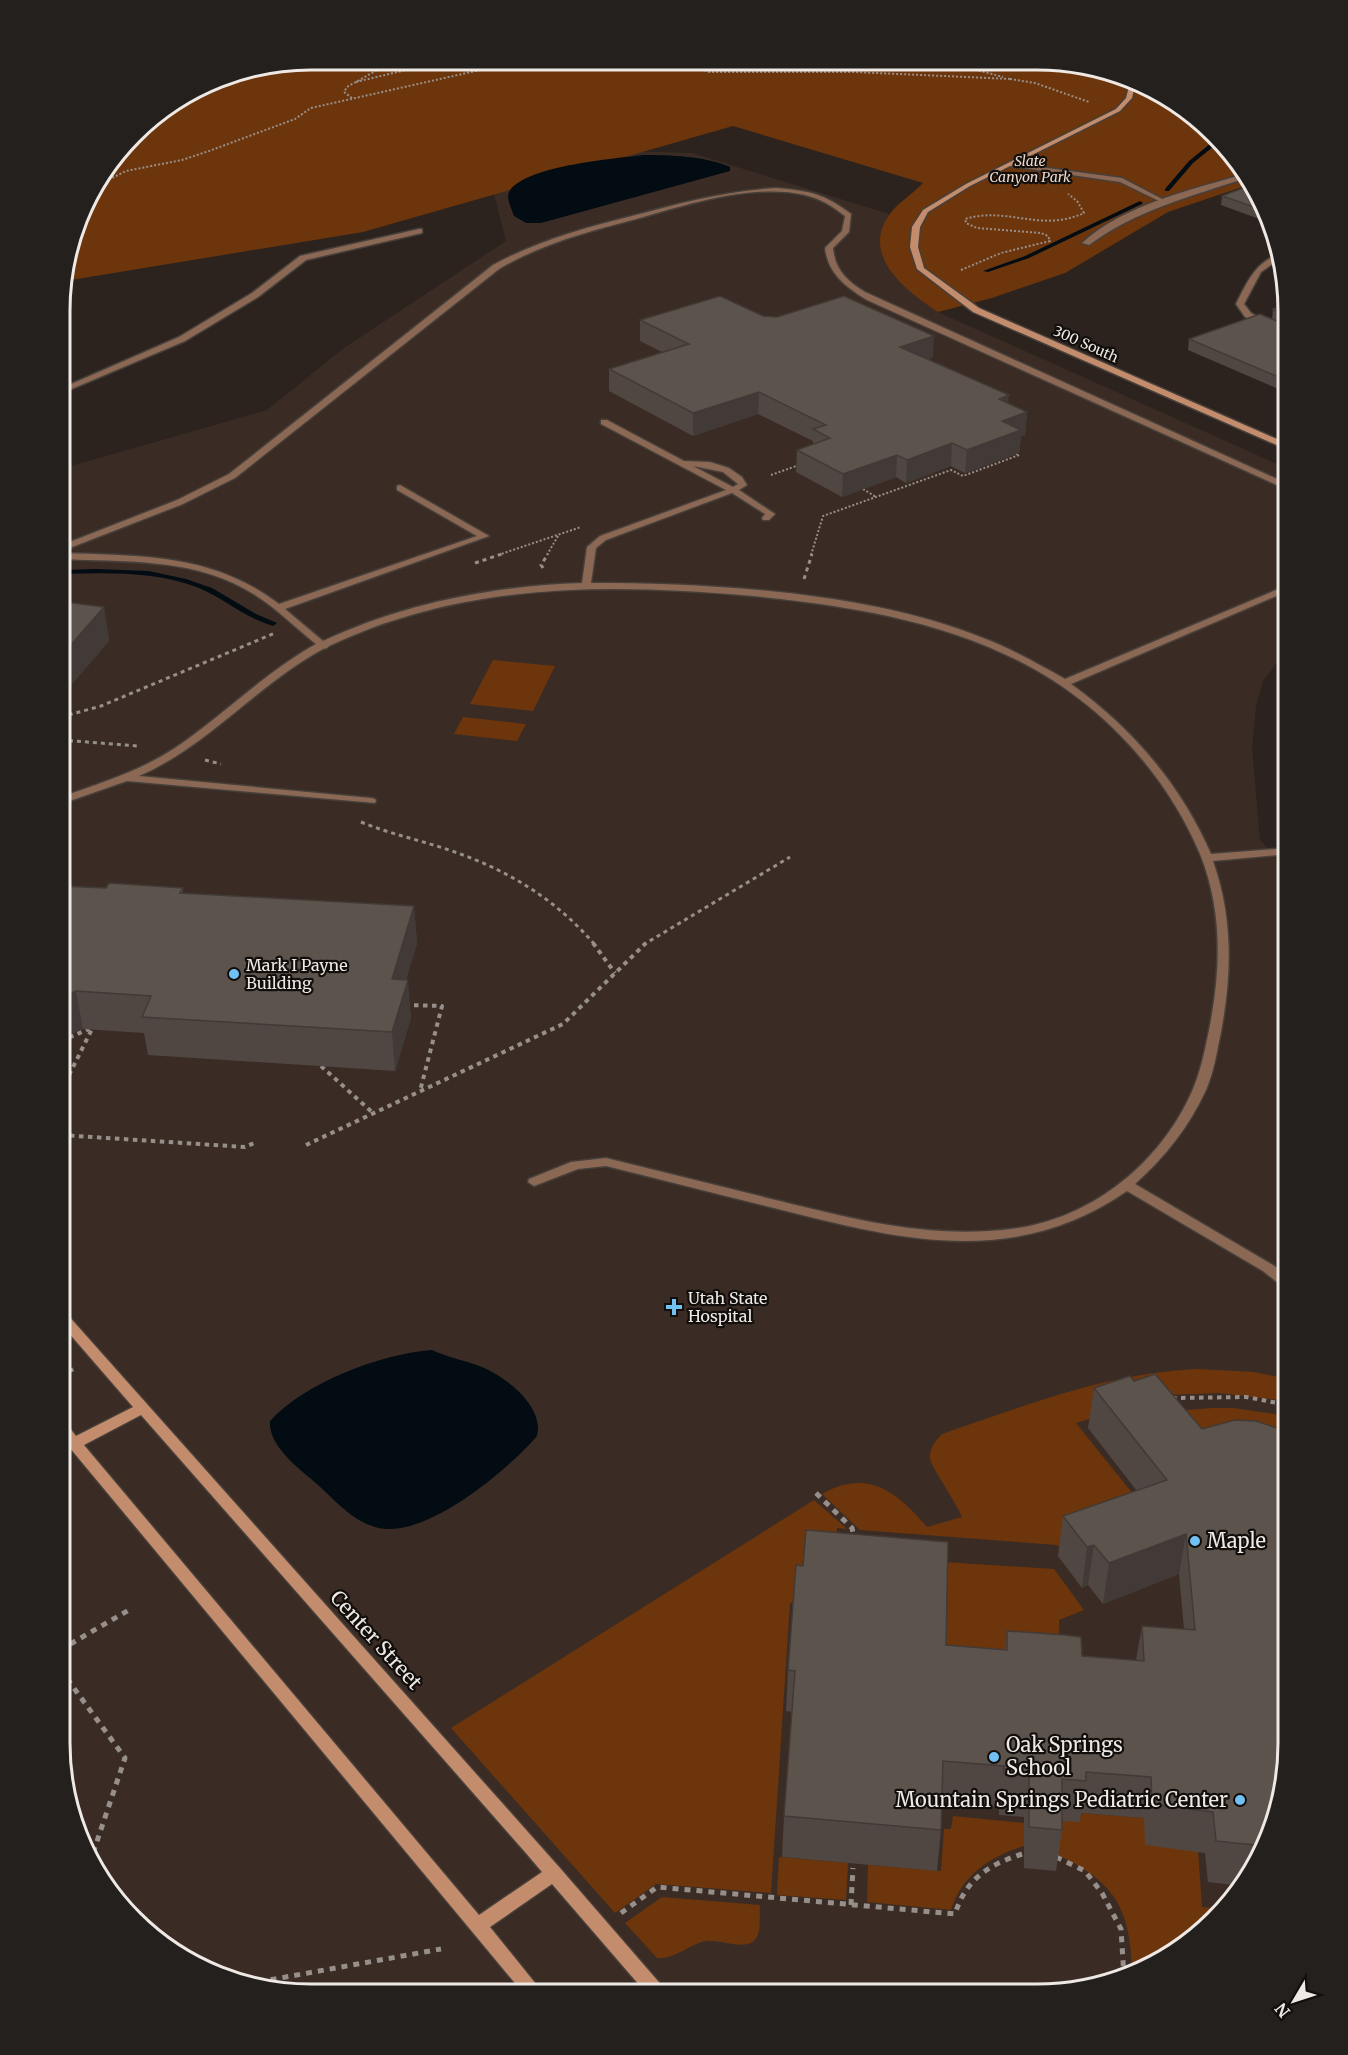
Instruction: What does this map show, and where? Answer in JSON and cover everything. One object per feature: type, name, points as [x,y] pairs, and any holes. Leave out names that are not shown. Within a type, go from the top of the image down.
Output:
[{"type":"street","points":[[1011,165],[1118,110],[1130,98],[1131,90]]},
{"type":"street","points":[[1011,165],[1122,180],[1163,201]]},
{"type":"street","name":"300 South","points":[[1011,165],[945,197],[925,211],[916,227],[914,247],[921,269],[976,310],[1278,443]]},
{"type":"street","points":[[1086,243],[1120,219],[1163,201],[1237,179]]},
{"type":"street","points":[[70,545],[180,502],[232,476],[496,267],[530,248],[558,238],[743,191],[797,193],[829,202],[843,209],[849,215],[844,232],[829,248],[829,258],[841,279],[859,292],[1278,482]]},
{"type":"street","points":[[70,388],[182,339],[255,295],[303,258],[419,231]]},
{"type":"street","points":[[1270,327],[1241,309],[1240,304],[1259,270],[1272,259]]},
{"type":"street","points":[[848,295],[859,292]]},
{"type":"street","points":[[604,422],[733,490],[771,514],[766,518]]},
{"type":"street","points":[[586,585],[592,547],[603,538],[744,485],[741,479],[713,465],[681,463]]},
{"type":"street","points":[[278,608],[484,536],[400,488]]},
{"type":"street","points":[[70,557],[178,564],[218,573],[247,586],[324,646]]},
{"type":"street","points":[[70,798],[146,769],[188,742],[278,672],[324,646],[386,619],[496,593],[586,585],[719,591],[796,599],[897,615],[947,628],[992,645],[1064,683],[1117,727],[1153,765],[1185,814],[1207,858],[1222,919],[1225,958],[1221,1005],[1212,1046],[1201,1086],[1178,1130],[1155,1159],[1128,1186],[1098,1205],[1064,1221],[1023,1232],[937,1239],[888,1233],[606,1162],[576,1165],[534,1182]]},
{"type":"street","points":[[1064,683],[1278,592]]},
{"type":"street","points":[[123,777],[371,801]]},
{"type":"street","points":[[1207,858],[1278,852]]},
{"type":"street","points":[[1128,1186],[1278,1276]]},
{"type":"street","name":"Center Street","points":[[70,1326],[649,1984]]},
{"type":"street","points":[[75,1443],[143,1408]]},
{"type":"street","points":[[70,1437],[528,1984]]},
{"type":"street","points":[[478,1925],[554,1874]]},
{"type":"path","points":[[353,99],[344,92],[347,87],[377,70]]},
{"type":"path","points":[[356,82],[406,70]]},
{"type":"path","points":[[111,179],[126,171],[182,160],[295,119],[311,108],[480,70]]},
{"type":"path","points":[[703,70],[713,72],[863,72],[1011,79]]},
{"type":"path","points":[[978,70],[1035,84],[1118,110]]},
{"type":"path","points":[[961,270],[1001,253],[1050,241],[1048,236],[1041,233],[977,228],[966,223],[965,219],[972,215],[986,214],[1060,222],[1073,220],[1084,213],[1077,201],[1061,189]]},
{"type":"path","points":[[796,599],[823,516],[951,470],[963,476],[1019,455],[1016,454]]},
{"type":"path","points":[[771,475],[802,464]]},
{"type":"path","points":[[863,489],[877,497]]},
{"type":"path","points":[[472,564],[581,527]]},
{"type":"path","points":[[544,571],[542,565],[560,534]]},
{"type":"path","points":[[70,715],[101,706],[284,629]]},
{"type":"path","points":[[70,741],[140,747]]},
{"type":"path","points":[[371,801],[367,817],[360,822],[462,854],[544,894],[575,920],[597,945],[615,973]]},
{"type":"path","points":[[306,1144],[563,1024],[644,945],[789,857]]},
{"type":"path","points":[[398,1005],[442,1006],[420,1091]]},
{"type":"path","points":[[70,1037],[90,1029],[70,1072]]},
{"type":"path","points":[[321,1066],[373,1113]]},
{"type":"path","points":[[70,1136],[245,1147],[255,1143]]},
{"type":"path","points":[[1169,1399],[1246,1397],[1278,1403]]},
{"type":"path","points":[[816,1493],[852,1528],[854,1536]]},
{"type":"path","points":[[70,1644],[129,1610]]},
{"type":"path","points":[[70,1683],[125,1758],[94,1849]]},
{"type":"path","points":[[614,1919],[657,1887],[955,1914],[960,1892],[979,1873],[1003,1860],[1022,1854]]},
{"type":"path","points":[[1056,1857],[1085,1871],[1102,1893],[1121,1929],[1124,1968]]},
{"type":"path","points":[[851,1905],[853,1868]]},
{"type":"path","points":[[267,1980],[441,1949]]},
{"type":"shaded area","name":"Utah State Hospital","points":[[622,151],[692,153],[889,214],[883,226],[924,302],[938,312],[1278,465],[1278,662],[1263,681],[1256,706],[1252,748],[1260,840],[1278,860],[1277,1759],[1273,1790],[1265,1821],[1253,1850],[1228,1890],[1207,1914],[1183,1935],[1143,1960],[1114,1972],[1083,1980],[1052,1984],[296,1984],[265,1980],[234,1972],[205,1960],[178,1944],[153,1925],[130,1902],[111,1877],[95,1850],[83,1821],[75,1790],[70,1743],[70,464],[71,466],[267,410],[344,348],[506,241],[493,190]]},
{"type":"shaded area","points":[[643,155],[698,158],[730,167],[730,171],[541,223],[526,223],[514,216],[509,193],[520,181],[553,169]]},
{"type":"shaded area","points":[[432,1350],[487,1369],[510,1384],[520,1393],[535,1414],[538,1425],[537,1436],[486,1484],[440,1514],[416,1524],[395,1529],[375,1527],[348,1512],[289,1460],[273,1437],[270,1421],[303,1394],[345,1372],[390,1357]]},
{"type":"green space","name":"Slate Canyon Park","points":[[296,71],[1052,71],[1083,75],[1114,83],[1157,103],[1183,120],[1207,141],[1228,165],[1242,187],[1168,212],[1065,273],[992,298],[938,312],[902,284],[891,272],[880,245],[882,230],[889,215],[923,183],[733,126],[363,232],[73,280],[83,234],[95,205],[120,165],[141,141],[165,120],[205,95],[249,79]]},
{"type":"green space","points":[[493,660],[555,666],[533,711],[470,704]]},
{"type":"green space","points":[[463,717],[526,724],[517,741],[454,734]]},
{"type":"green space","points":[[1198,1369],[1254,1372],[1278,1377],[1278,1400],[1219,1393],[1167,1395],[1076,1423],[1141,1504],[1066,1551],[1057,1545],[860,1530],[822,1494],[854,1483],[868,1484],[893,1494],[927,1527],[962,1517],[930,1459],[933,1445],[942,1434],[1068,1392],[1164,1372]]},
{"type":"green space","points":[[1234,1408],[1278,1415],[1278,1447],[1206,1437],[1172,1411]]},
{"type":"green space","points":[[814,1500],[847,1529],[837,1528],[834,1570],[797,1603],[790,1603],[771,1893],[656,1884],[615,1913],[451,1728]]},
{"type":"green space","points":[[944,1562],[1054,1569],[1084,1610],[1059,1620],[1060,1676],[943,1686]]},
{"type":"green space","points":[[1080,1813],[1144,1818],[1198,1850],[1202,1907],[1212,1908],[1183,1935],[1132,1965],[1127,1928],[1115,1898],[1092,1874],[1056,1854],[1056,1820]]},
{"type":"green space","points":[[953,1816],[1024,1823],[1024,1846],[1000,1855],[979,1869],[962,1887],[951,1910],[867,1902],[868,1865],[941,1871],[944,1829],[951,1829]]},
{"type":"green space","points":[[779,1857],[848,1863],[846,1900],[777,1895]]},
{"type":"green space","points":[[662,1897],[760,1905],[758,1934],[749,1944],[706,1941],[676,1954],[657,1958],[625,1923]]},
{"type":"building","points":[[1243,188],[1254,207],[1222,196]]},
{"type":"building","points":[[720,296],[763,316],[777,317],[844,296],[934,336],[900,347],[1009,395],[999,399],[1027,412],[1002,421],[1021,430],[967,450],[952,443],[907,460],[897,455],[843,474],[797,450],[830,438],[813,429],[826,425],[759,392],[693,413],[609,369],[689,344],[640,320]]},
{"type":"building","points":[[1260,314],[1278,322],[1278,377],[1189,339]]},
{"type":"building","points":[[70,603],[104,607],[70,646]]},
{"type":"building","name":"Mark I Payne Building","points":[[109,883],[183,888],[180,893],[414,906],[392,979],[408,980],[392,1032],[142,1017],[151,996],[76,991],[70,994],[70,886],[106,888]]},
{"type":"building","points":[[1155,1374],[1202,1429],[1235,1420],[1256,1421],[1278,1429],[1278,1743],[1273,1790],[1265,1821],[1255,1845],[1216,1841],[1213,1812],[1152,1804],[1151,1777],[1086,1772],[1086,1781],[1062,1779],[1062,1830],[1029,1827],[1029,1776],[1004,1774],[1004,1766],[943,1761],[941,1830],[784,1816],[795,1671],[788,1670],[796,1565],[803,1566],[806,1530],[948,1542],[946,1645],[1007,1650],[1007,1631],[1065,1635],[1081,1637],[1082,1656],[1144,1661],[1142,1626],[1195,1630],[1186,1534],[1109,1563],[1094,1545],[1087,1547],[1063,1516],[1167,1480],[1094,1388],[1130,1376],[1134,1381]]},
{"type":"waterway","points":[[1167,190],[1191,162],[1211,146]]},
{"type":"waterway","points":[[986,271],[1027,257],[1140,203]]},
{"type":"waterway","points":[[70,572],[131,572],[184,580],[209,590],[253,616],[273,623]]},
{"type":"place","name":"Mark I Payne Building","points":[[234,974]]},
{"type":"place","name":"Utah State Hospital","points":[[674,1307]]},
{"type":"place","name":"Maple","points":[[1195,1541]]},
{"type":"place","name":"Oak Springs School","points":[[994,1757]]},
{"type":"place","name":"Mountain Springs Pediatric Center","points":[[1240,1800]]}]
